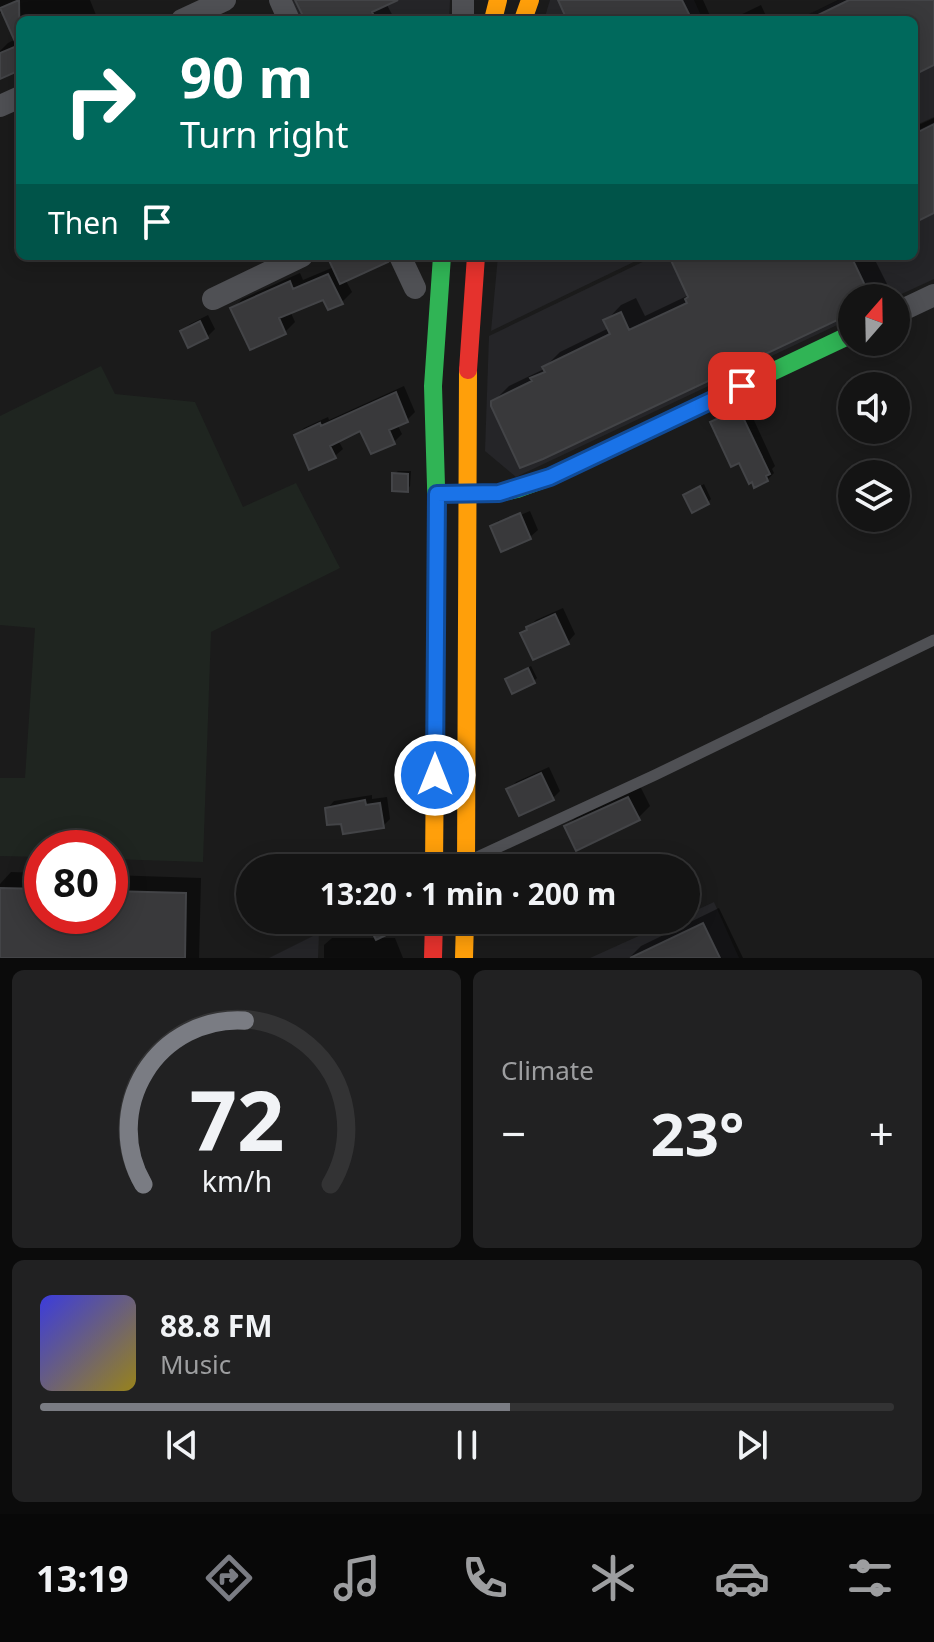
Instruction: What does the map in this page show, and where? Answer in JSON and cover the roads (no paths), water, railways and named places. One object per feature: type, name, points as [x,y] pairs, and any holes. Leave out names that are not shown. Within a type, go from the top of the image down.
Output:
[{"type":"main road","points":[[434,854],[437,494],[433,386],[442,260]]},
{"type":"main road","points":[[466,854],[468,349],[476,260]]},
{"type":"main road","points":[[437,494],[499,493],[550,477],[838,341]]},
{"type":"main road","points":[[433,958],[434,934]]},
{"type":"main road","points":[[464,958],[465,934]]},
{"type":"street","points":[[191,16],[225,0]]},
{"type":"street","points":[[213,299],[294,260]]},
{"type":"street","points":[[402,260],[415,288]]},
{"type":"street","points":[[910,306],[934,295]]},
{"type":"lane","points":[[489,854],[934,640]]}]
